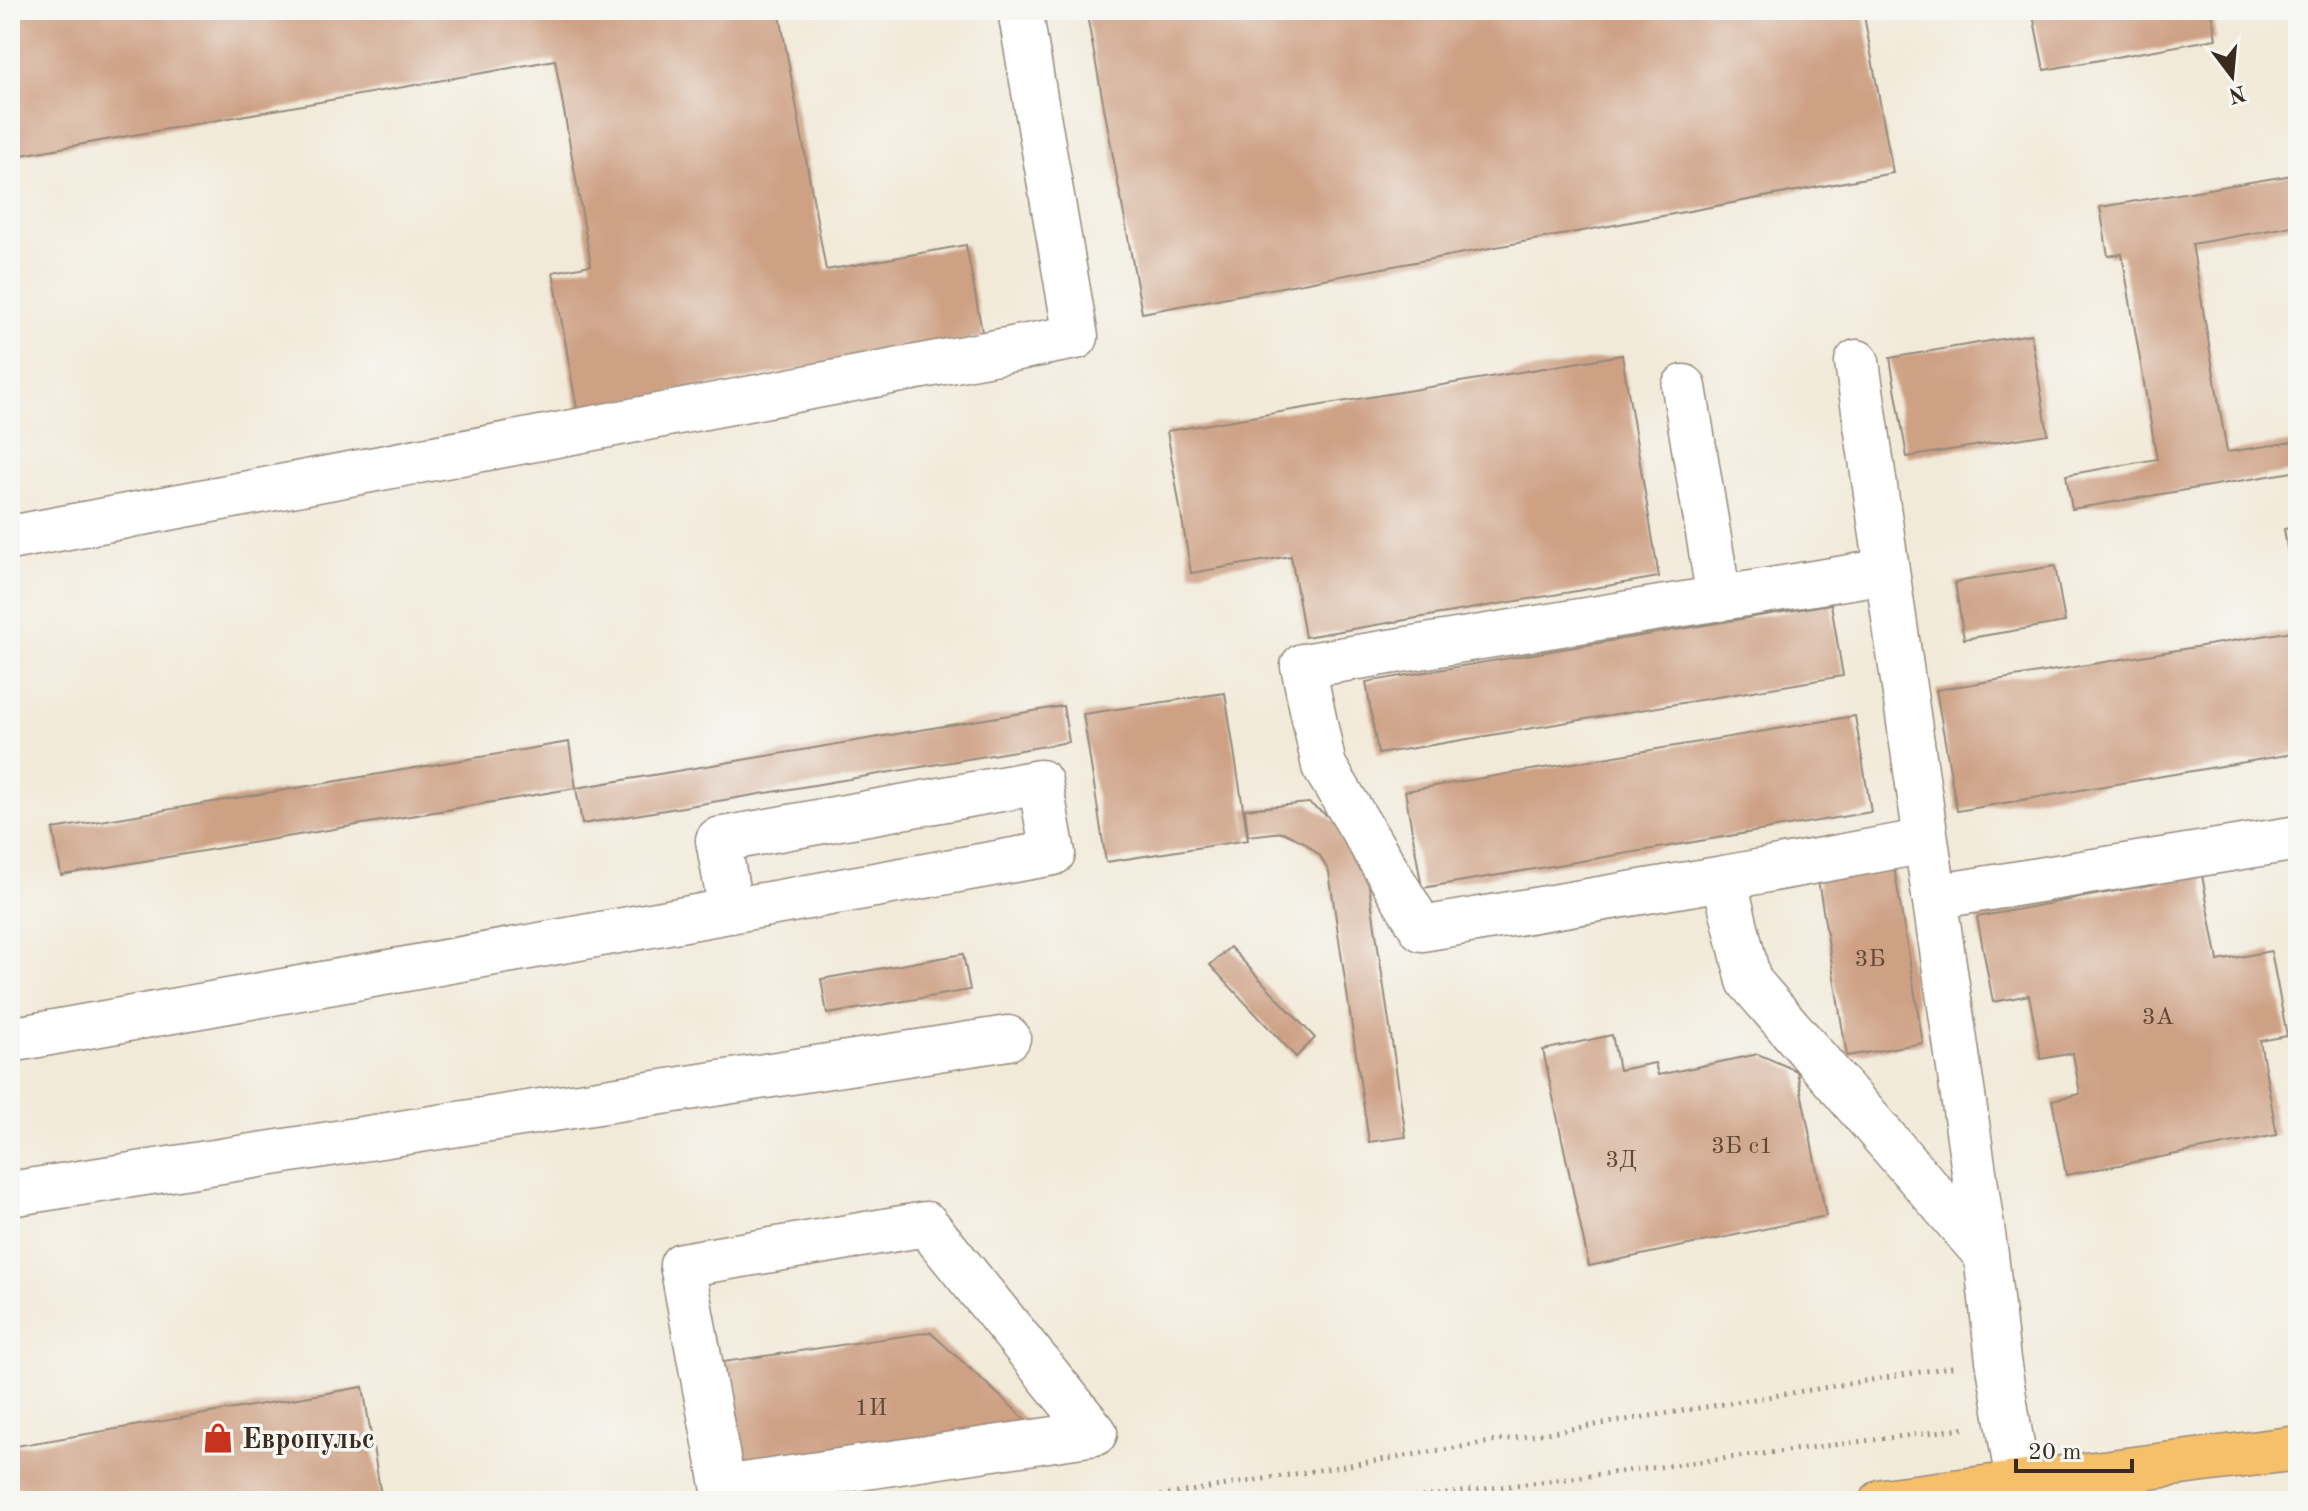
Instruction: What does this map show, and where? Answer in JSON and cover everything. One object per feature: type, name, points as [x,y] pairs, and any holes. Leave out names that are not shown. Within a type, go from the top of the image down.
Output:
[{"type":"main road","points":[[1883,1501],[2020,1493],[2298,1448]]},
{"type":"main road","points":[[2120,1500],[2298,1476]]},
{"type":"lane","points":[[10,538],[1076,337],[1020,10]]},
{"type":"lane","points":[[1857,362],[1986,1255],[1998,1360],[2020,1493]]},
{"type":"lane","points":[[1684,387],[1719,599]]},
{"type":"lane","points":[[1887,571],[1303,666],[1324,766],[1422,929],[1926,841]]},
{"type":"lane","points":[[10,1040],[731,911],[1053,853],[1040,782],[718,840],[731,911]]},
{"type":"lane","points":[[1934,897],[2298,838]]},
{"type":"lane","points":[[1724,878],[1749,981],[1986,1255]]},
{"type":"lane","points":[[10,1194],[1008,1038]]},
{"type":"lane","points":[[926,1224],[1095,1433],[725,1495],[682,1265],[926,1224]]},
{"type":"path","points":[[1129,1501],[1998,1360]]},
{"type":"path","points":[[1390,1501],[2008,1423]]},
{"type":"building","points":[[10,10],[779,10],[826,270],[966,245],[983,337],[577,409],[553,272],[591,265],[555,60],[10,157]]},
{"type":"building","points":[[1086,10],[1863,10],[1893,173],[1142,313]]},
{"type":"building","points":[[2032,10],[2211,10],[2216,39],[2044,70]]},
{"type":"building","points":[[2298,174],[2298,225],[2192,244],[2227,452],[2298,441],[2298,471],[2072,509],[2066,475],[2157,459],[2122,254],[2108,256],[2100,207]]},
{"type":"building","points":[[2031,334],[2048,434],[1907,457],[1890,358]]},
{"type":"building","points":[[1622,355],[1659,577],[1305,637],[1291,556],[1191,573],[1167,431]]},
{"type":"building","points":[[2298,527],[2298,583],[2293,584],[2284,529]]},
{"type":"building","points":[[2055,566],[2065,622],[1964,639],[1955,582]]},
{"type":"building","points":[[1831,604],[1843,676],[1378,754],[1366,682]]},
{"type":"building","points":[[2298,630],[2298,753],[1957,811],[1936,690]]},
{"type":"building","points":[[1225,693],[1248,840],[1106,862],[1083,714]]},
{"type":"building","points":[[1063,706],[1069,742],[582,824],[576,788]]},
{"type":"building","points":[[1855,716],[1871,812],[1422,888],[1405,791]]},
{"type":"building","points":[[569,742],[576,788],[61,875],[53,829]]},
{"type":"building","points":[[1309,803],[1340,825],[1364,852],[1406,1137],[1369,1142],[1329,872],[1320,856],[1304,842],[1283,832],[1248,836],[1245,809]]},
{"type":"building","points":[[1893,861],[1923,1043],[1847,1056],[1817,874]]},
{"type":"building","points":[[2202,875],[2218,961],[2271,951],[2287,1036],[2260,1041],[2277,1135],[2066,1175],[2052,1100],[2080,1094],[2073,1053],[2041,1059],[2029,995],[1993,1002],[1977,917]]},
{"type":"building","points":[[1230,947],[1315,1038],[1296,1057],[1210,965]]},
{"type":"building","points":[[963,954],[970,990],[827,1014],[821,979]]},
{"type":"building","points":[[1612,1035],[1619,1070],[1655,1063],[1658,1075],[1758,1054],[1797,1071],[1826,1216],[1589,1266],[1543,1050]]},
{"type":"building","points":[[930,1332],[1061,1452],[743,1498],[723,1362]]},
{"type":"building","name":"Европульс","points":[[363,1387],[382,1501],[10,1501],[10,1447]]},
{"type":"place","name":"Европульс","points":[[218,1438]]}]
